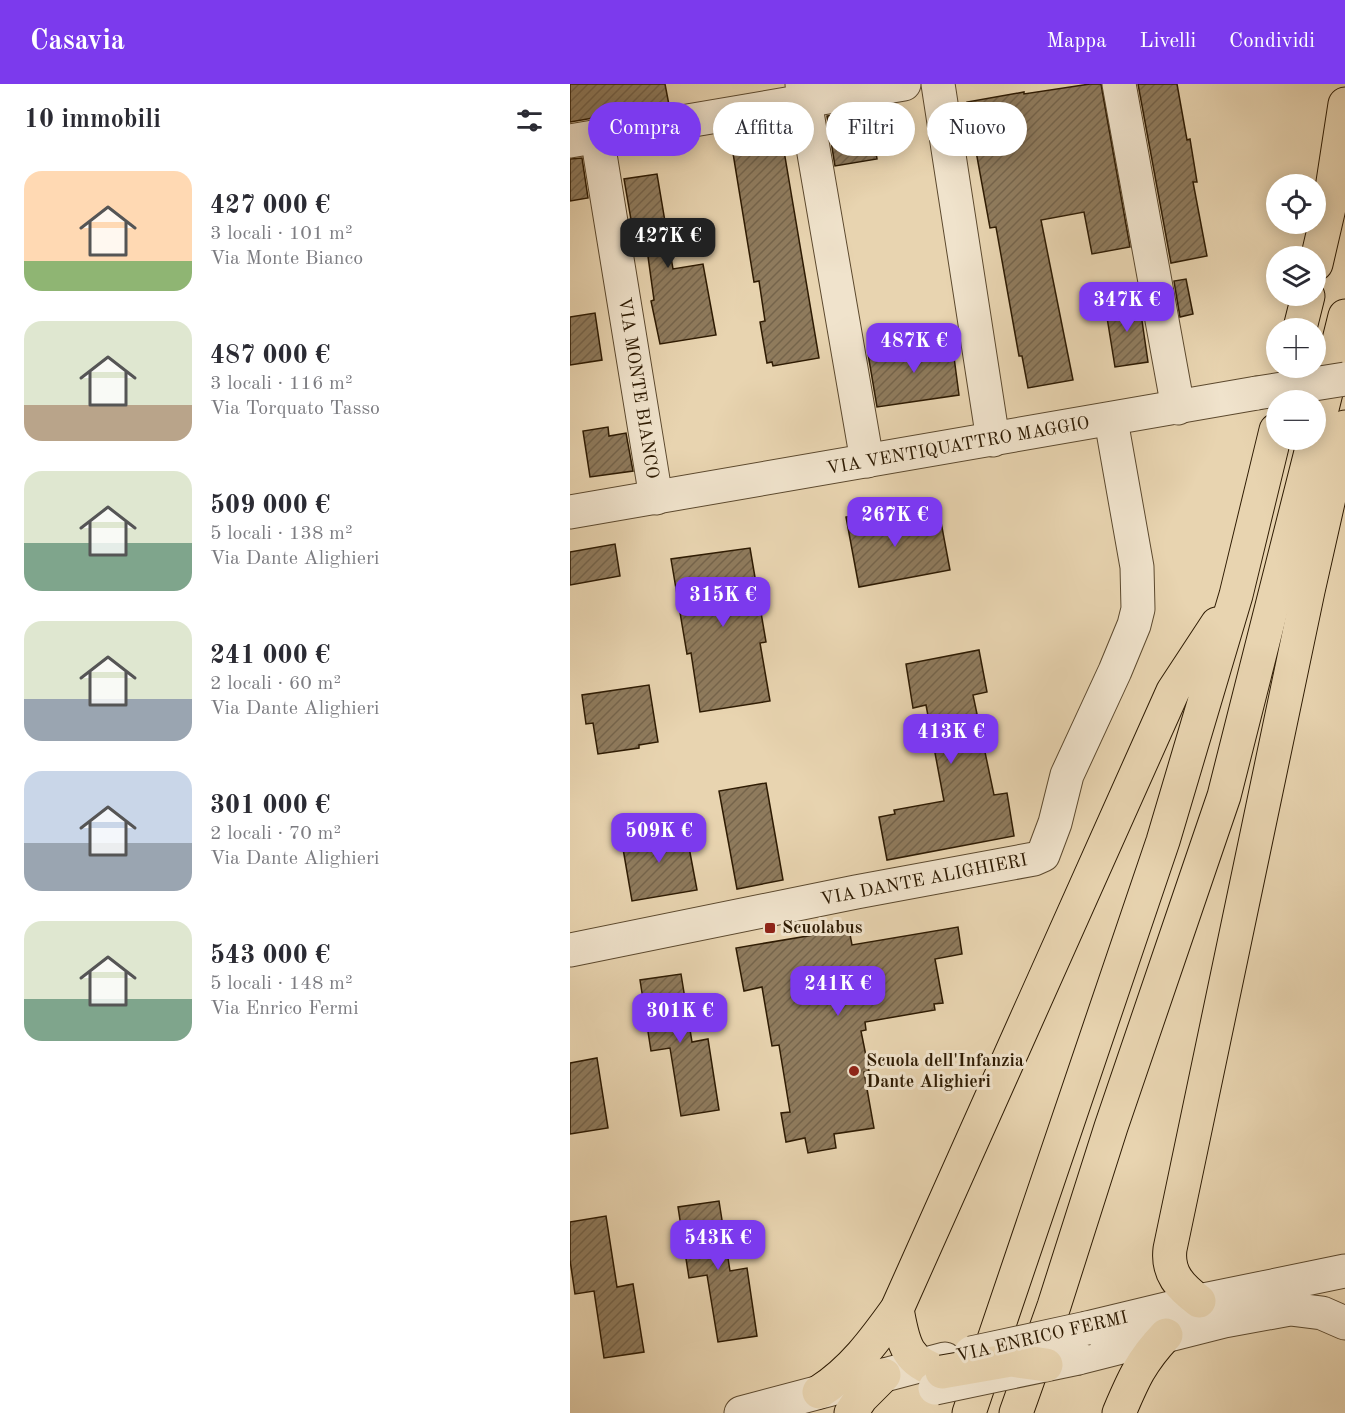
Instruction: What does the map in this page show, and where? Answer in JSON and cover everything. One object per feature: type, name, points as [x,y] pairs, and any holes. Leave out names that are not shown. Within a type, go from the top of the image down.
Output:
[{"type":"highway","points":[[1320,246],[1329,208],[1345,104]]},
{"type":"highway","points":[[1326,393],[1345,316]]},
{"type":"highway","points":[[1199,1300],[1187,1292],[1174,1276],[1170,1263],[1170,1249],[1305,603],[1345,427]]},
{"type":"highway","points":[[969,1413],[1163,841],[1236,595],[1271,450]]},
{"type":"highway","points":[[1016,1413],[1054,1306],[1111,1127],[1224,796],[1311,450]]},
{"type":"highway","points":[[809,1403],[847,1372],[897,1309],[1173,691],[1236,595]]},
{"type":"highway","points":[[897,1309],[904,1345],[912,1357],[936,1371],[1011,1360],[1046,1365]]},
{"type":"highway","points":[[1119,1413],[1137,1371],[1148,1354],[1166,1335]]},
{"type":"highway","points":[[856,1406],[884,1375]]},
{"type":"street","points":[[584,139],[803,92],[904,84]]},
{"type":"street","points":[[938,84],[993,440]]},
{"type":"street","points":[[1119,84],[1178,408]]},
{"type":"street","points":[[803,92],[867,461]]},
{"type":"street","name":"VIA MONTE BIANCO","points":[[584,139],[656,498]]},
{"type":"street","name":"VIA VENTIQUATTRO MAGGIO","points":[[1299,390],[1345,379]]},
{"type":"street","name":"VIA VENTIQUATTRO MAGGIO","points":[[570,512],[1178,408],[1266,397]]},
{"type":"street","name":"VIA DANTE ALIGHIERI","points":[[570,950],[856,892],[1034,859],[1043,855],[1055,824],[1062,790],[1119,662],[1138,609],[1137,567],[1110,420]]},
{"type":"street","name":"VIA ENRICO FERMI","points":[[1046,1365],[1082,1343],[1199,1300],[1345,1271]]},
{"type":"street","name":"VIA ENRICO FERMI","points":[[809,1403],[884,1375],[936,1371],[1082,1343],[1166,1335],[1290,1309],[1322,1313],[1345,1323]]},
{"type":"street","name":"VIA ENRICO FERMI","points":[[741,1413],[809,1403],[856,1406],[936,1371]]},
{"type":"building","points":[[570,84],[665,84],[668,102],[588,102],[588,119],[570,122]]},
{"type":"building","points":[[1101,84],[1130,247],[1092,254],[1084,212],[1041,220],[1073,380],[1028,388],[1022,356],[1019,356],[996,227],[990,228],[977,156],[1027,156],[1027,102],[967,102],[1024,92],[1024,94]]},
{"type":"building","points":[[1138,84],[1177,84],[1187,140],[1190,139],[1197,182],[1193,182],[1207,256],[1171,263]]},
{"type":"building","points":[[733,156],[785,156],[819,358],[773,366],[772,362],[767,363],[760,322],[765,321],[759,281],[754,282]]},
{"type":"building","points":[[833,156],[877,156],[877,159],[835,166]]},
{"type":"building","points":[[582,158],[588,198],[570,201],[570,159]]},
{"type":"building","points":[[657,174],[673,269],[703,264],[716,335],[660,344],[651,301],[654,300],[646,242],[635,243],[624,179]]},
{"type":"building","points":[[1186,279],[1193,314],[1180,317],[1174,281]]},
{"type":"building","points":[[1139,300],[1148,362],[1115,367],[1105,305]]},
{"type":"building","points":[[595,313],[602,360],[570,365],[570,317]]},
{"type":"building","points":[[952,342],[959,395],[877,407],[868,354]]},
{"type":"building","points":[[608,427],[609,436],[626,433],[633,471],[590,477],[583,431]]},
{"type":"building","points":[[894,508],[898,530],[941,522],[950,570],[859,587],[846,517]]},
{"type":"building","points":[[615,544],[620,576],[570,585],[570,552]]},
{"type":"building","points":[[750,548],[766,642],[760,643],[770,701],[700,712],[691,653],[687,654],[671,559]]},
{"type":"building","points":[[979,650],[987,692],[973,695],[994,795],[1007,793],[1014,836],[887,860],[879,817],[895,814],[894,810],[944,801],[926,705],[913,708],[906,664]]},
{"type":"building","points":[[649,685],[658,742],[639,745],[639,748],[598,754],[593,723],[586,724],[582,695]]},
{"type":"building","points":[[766,783],[783,880],[737,889],[719,791]]},
{"type":"building","points":[[685,826],[697,890],[632,901],[621,837]]},
{"type":"building","points":[[958,927],[962,954],[935,959],[943,1003],[934,1004],[935,1010],[865,1022],[866,1030],[861,1031],[869,1071],[864,1072],[874,1128],[834,1134],[836,1148],[808,1153],[805,1138],[786,1142],[781,1113],[790,1112],[779,1045],[772,1046],[762,987],[744,991],[736,948],[849,929],[852,945]]},
{"type":"building","points":[[681,974],[692,1042],[708,1039],[719,1110],[681,1116],[670,1048],[651,1051],[640,980]]},
{"type":"building","points":[[597,1058],[608,1128],[570,1134],[570,1063]]},
{"type":"building","points":[[719,1201],[730,1271],[747,1268],[757,1336],[718,1342],[707,1275],[689,1278],[678,1207]]},
{"type":"building","points":[[606,1216],[617,1287],[633,1284],[644,1352],[604,1358],[594,1291],[575,1294],[570,1260],[570,1222]]},
{"type":"place","name":"Scuolabus","points":[[770,928]]},
{"type":"place","name":"Scuola dell'Infanzia Dante Alighieri","points":[[854,1071]]}]
